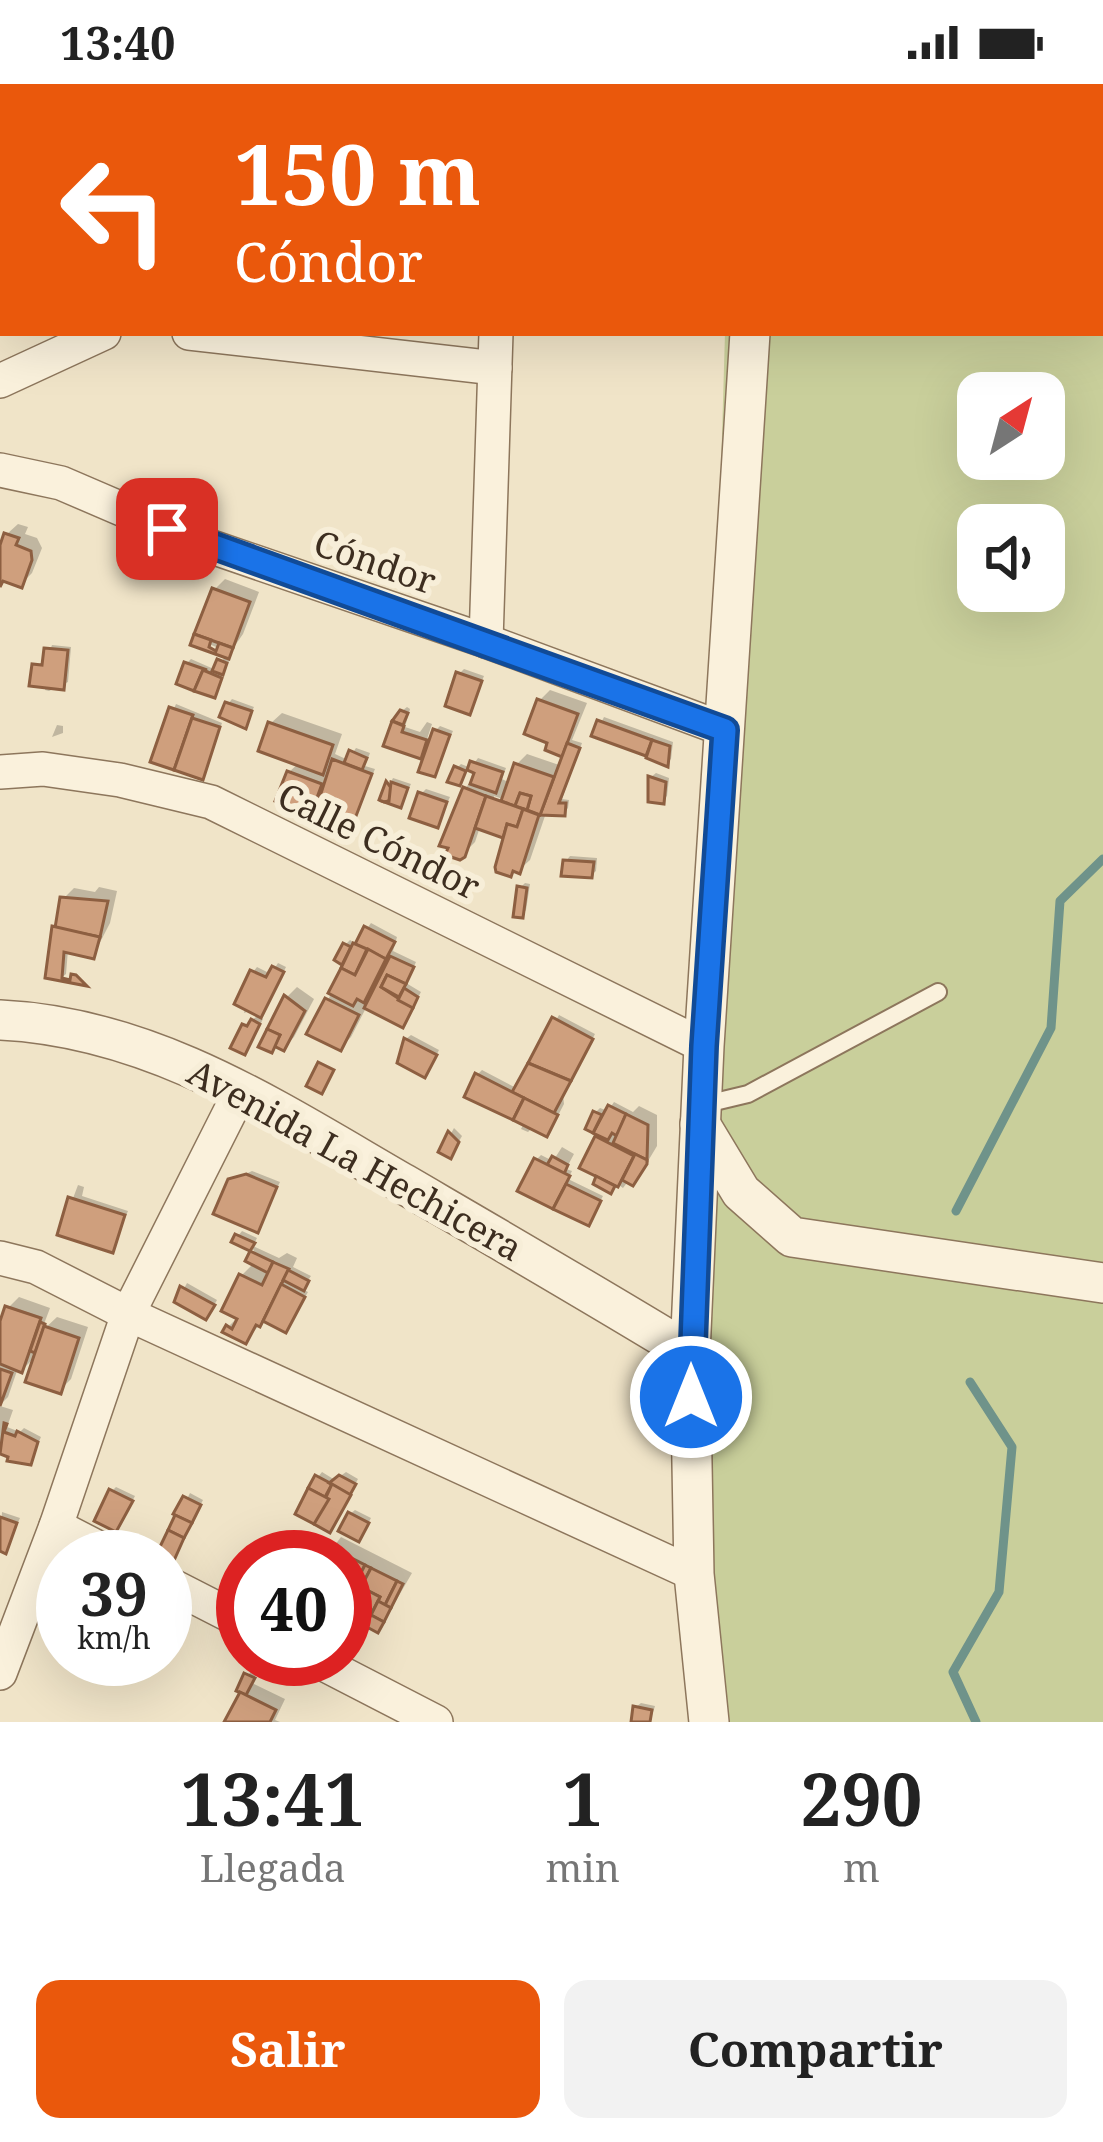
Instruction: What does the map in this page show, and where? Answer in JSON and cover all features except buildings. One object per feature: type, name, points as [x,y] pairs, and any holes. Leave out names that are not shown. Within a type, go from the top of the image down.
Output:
[{"type":"street","points":[[0,381],[98,336]]},
{"type":"street","points":[[215,336],[495,368]]},
{"type":"street","points":[[486,640],[496,336]]},
{"type":"street","points":[[709,1722],[694,1574],[690,1353],[704,1046],[750,336]]},
{"type":"street","name":"Cóndor","points":[[0,470],[61,483],[202,544],[486,640],[725,730]]},
{"type":"street","name":"Calle Cóndor","points":[[0,772],[43,769],[120,780],[212,802],[704,1046]]},
{"type":"street","name":"Avenida La Hechicera","points":[[0,1020],[41,1022],[113,1036],[241,1090],[690,1353]]},
{"type":"street","points":[[0,1672],[128,1314],[241,1090]]},
{"type":"street","points":[[701,1115],[740,1192],[791,1237],[1103,1283]]},
{"type":"street","points":[[0,1258],[36,1267],[128,1314],[694,1574]]},
{"type":"street","points":[[56,1526],[64,1530]]},
{"type":"street","points":[[366,1686],[436,1722]]},
{"type":"lane","points":[[701,1115],[938,992]]},
{"type":"green space","points":[[725,336],[1103,336],[1103,1722],[709,1722],[704,1046]]},
{"type":"waterway","points":[[956,1211],[1051,1028],[1060,901],[1103,859]]},
{"type":"waterway","points":[[970,1382],[1012,1447],[999,1592],[953,1672],[976,1722]]},
{"type":"route","points":[[167,529],[486,640],[725,730],[704,1046],[691,1397]]}]
